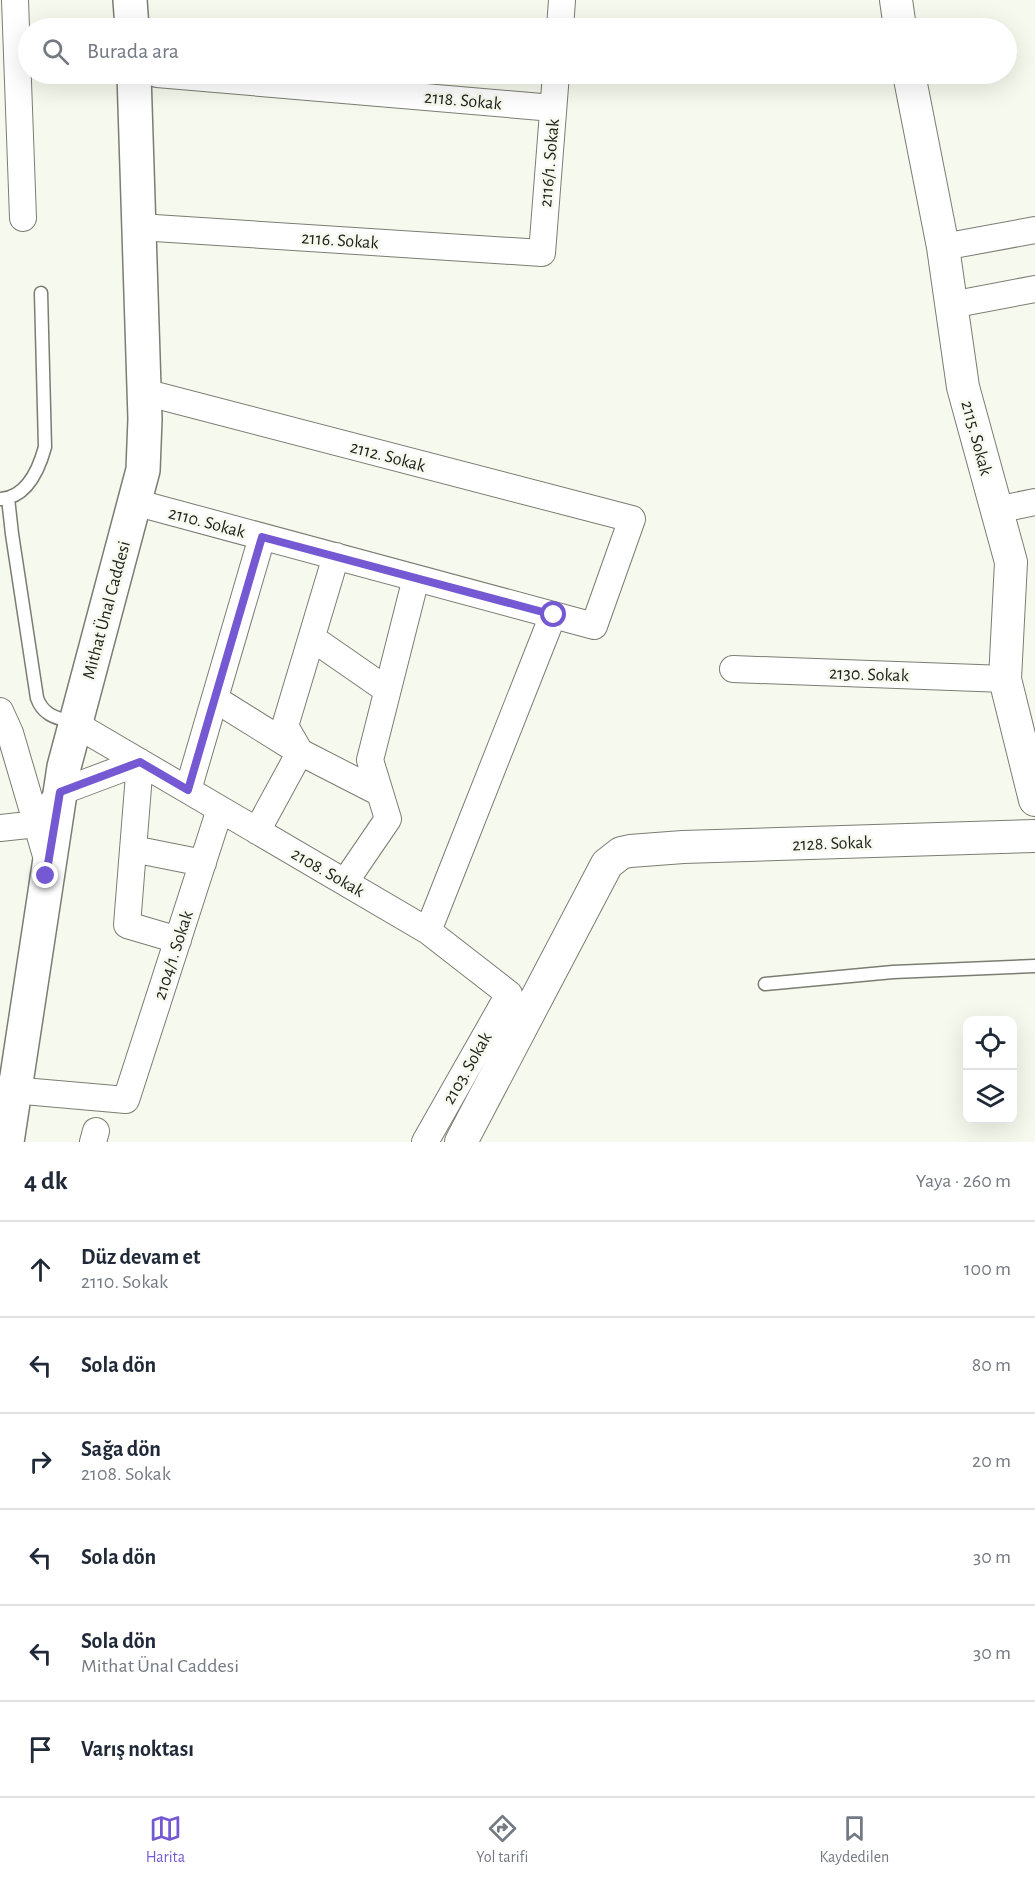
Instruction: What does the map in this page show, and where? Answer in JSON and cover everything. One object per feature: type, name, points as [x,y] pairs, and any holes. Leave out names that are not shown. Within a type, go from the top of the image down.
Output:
[{"type":"main road","points":[[130,0],[131,18]]},
{"type":"main road","name":"Mithat Ünal Caddesi","points":[[7,1142],[7,1090],[64,767],[143,470],[144,393],[134,84]]},
{"type":"street","points":[[15,0],[18,82]]},
{"type":"street","points":[[561,18],[562,0]]},
{"type":"street","points":[[896,0],[899,18]]},
{"type":"street","points":[[18,84],[23,218]]},
{"type":"street","name":"2118. Sokak","points":[[274,84],[553,108]]},
{"type":"street","name":"2116/1. Sokak","points":[[542,253],[555,84]]},
{"type":"street","name":"2115. Sokak","points":[[911,84],[943,248],[963,387],[1011,562],[1005,680],[1035,800]]},
{"type":"street","name":"2116. Sokak","points":[[139,227],[542,253]]},
{"type":"street","points":[[943,248],[1035,230]]},
{"type":"street","points":[[951,304],[1035,289]]},
{"type":"street","name":"2112. Sokak","points":[[144,393],[633,519],[594,626]]},
{"type":"street","name":"2110. Sokak","points":[[134,502],[594,626]]},
{"type":"street","points":[[996,510],[1035,502]]},
{"type":"street","points":[[188,790],[262,537]]},
{"type":"street","points":[[300,752],[285,726],[336,556]]},
{"type":"street","points":[[345,882],[388,819],[370,760],[416,578]]},
{"type":"street","points":[[428,931],[554,615]]},
{"type":"street","points":[[312,638],[387,690]]},
{"type":"street","name":"2130. Sokak","points":[[733,669],[1005,680]]},
{"type":"street","points":[[214,699],[300,752],[380,793]]},
{"type":"street","name":"2108. Sokak","points":[[75,724],[428,931],[509,994]]},
{"type":"street","points":[[4,727],[48,863]]},
{"type":"street","points":[[257,831],[300,752]]},
{"type":"street","points":[[0,828],[37,824],[60,792],[140,762],[127,925],[178,940]]},
{"type":"street","name":"2104/1. Sokak","points":[[7,1090],[126,1100],[220,809]]},
{"type":"street","name":"2128. Sokak","points":[[461,1142],[607,864],[621,853],[1035,836]]},
{"type":"street","points":[[133,849],[203,863]]},
{"type":"street","name":"2103. Sokak","points":[[425,1142],[509,994]]},
{"type":"lane","points":[[41,293],[45,447],[42,460],[32,479],[21,491],[4,499],[6,531],[37,698],[48,714],[75,724]]},
{"type":"lane","points":[[765,984],[893,972],[1035,966]]},
{"type":"route","points":[[46,876],[60,792],[140,762],[188,790],[262,537],[554,615]]}]
